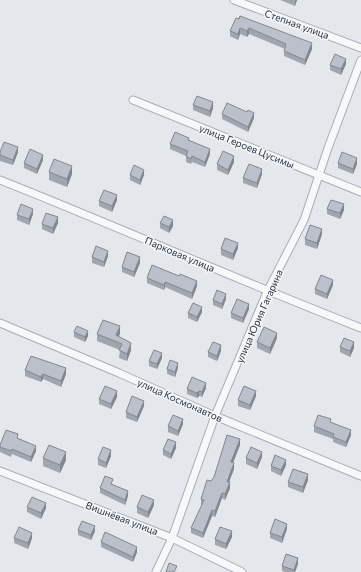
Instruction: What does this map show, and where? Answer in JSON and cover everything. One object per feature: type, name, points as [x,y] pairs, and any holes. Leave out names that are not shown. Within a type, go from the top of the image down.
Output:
[{"type":"street","name":"Степная улица","points":[[234,0],[361,48]]},
{"type":"street","name":"улица Юрия Гагарина","points":[[156,572],[172,538],[215,416],[268,292],[304,220],[361,60]]},
{"type":"street","name":"улица Героев Цусимы","points":[[133,100],[361,192]]},
{"type":"street","name":"Парковая улица","points":[[0,180],[107,223],[268,292],[361,328]]},
{"type":"street","name":"улица Космонавтов","points":[[0,323],[119,373],[215,416],[361,476]]},
{"type":"street","name":"Вишнёвая улица","points":[[0,471],[172,538],[242,572]]},
{"type":"building","points":[[240,16],[312,43],[305,60],[284,51],[286,44],[249,28],[247,31],[240,28],[238,34],[230,31],[236,18],[239,19]]},
{"type":"building","points":[[335,54],[346,59],[341,69],[330,65]]},
{"type":"building","points":[[197,96],[213,102],[210,111],[193,105]]},
{"type":"building","points":[[227,103],[247,112],[248,110],[254,113],[248,127],[222,114]]},
{"type":"building","points":[[175,132],[189,138],[188,140],[210,149],[205,162],[192,156],[191,159],[186,156],[188,151],[170,144]]},
{"type":"building","points":[[4,142],[18,147],[13,160],[0,155]]},
{"type":"building","points":[[30,149],[43,155],[37,169],[24,163]]},
{"type":"building","points":[[223,151],[234,156],[228,170],[217,164]]},
{"type":"building","points":[[342,152],[357,158],[353,169],[338,163]]},
{"type":"building","points":[[54,159],[72,166],[67,179],[49,172]]},
{"type":"building","points":[[249,164],[262,169],[257,183],[243,178]]},
{"type":"building","points":[[134,165],[144,170],[140,180],[130,175]]},
{"type":"building","points":[[104,190],[117,195],[112,206],[99,201]]},
{"type":"building","points":[[331,200],[344,204],[340,213],[327,209]]},
{"type":"building","points":[[21,204],[33,209],[29,219],[17,215]]},
{"type":"building","points":[[46,213],[58,217],[53,228],[42,224]]},
{"type":"building","points":[[164,216],[173,220],[169,227],[160,223]]},
{"type":"building","points":[[310,225],[322,229],[317,243],[305,239]]},
{"type":"building","points":[[225,238],[238,243],[233,254],[221,249]]},
{"type":"building","points":[[96,246],[108,251],[104,262],[92,257]]},
{"type":"building","points":[[127,252],[140,257],[134,272],[122,267]]},
{"type":"building","points":[[152,265],[179,276],[180,274],[197,281],[192,293],[165,282],[164,285],[147,278]]},
{"type":"building","points":[[321,275],[333,280],[327,294],[315,289]]},
{"type":"building","points":[[217,290],[226,294],[222,304],[213,300]]},
{"type":"building","points":[[237,299],[249,304],[243,318],[231,313]]},
{"type":"building","points":[[193,303],[202,307],[197,317],[188,313]]},
{"type":"building","points":[[103,320],[120,326],[116,335],[131,343],[127,354],[119,350],[122,344],[97,334]]},
{"type":"building","points":[[77,326],[88,331],[85,337],[74,332]]},
{"type":"building","points":[[264,327],[277,333],[270,348],[257,342]]},
{"type":"building","points":[[344,338],[354,342],[350,351],[340,347]]},
{"type":"building","points":[[213,342],[221,345],[217,356],[208,352]]},
{"type":"building","points":[[154,350],[162,353],[157,364],[149,361]]},
{"type":"building","points":[[31,356],[66,368],[61,381],[43,374],[41,377],[25,370]]},
{"type":"building","points":[[170,360],[178,363],[175,372],[167,369]]},
{"type":"building","points":[[192,377],[206,383],[202,392],[199,391],[197,393],[187,389]]},
{"type":"building","points":[[105,386],[117,391],[111,404],[99,399]]},
{"type":"building","points":[[244,386],[256,391],[250,405],[238,400]]},
{"type":"building","points":[[132,396],[144,401],[137,417],[126,412]]},
{"type":"building","points":[[173,415],[183,419],[178,431],[168,426]]},
{"type":"building","points":[[318,415],[331,419],[330,422],[351,430],[346,442],[333,437],[334,434],[314,426]]},
{"type":"building","points":[[6,430],[18,434],[17,438],[36,446],[31,457],[12,449],[11,451],[0,447]]},
{"type":"building","points":[[227,435],[240,439],[231,462],[234,463],[227,482],[230,482],[225,494],[222,493],[215,511],[212,510],[203,533],[191,528],[204,500],[201,499],[207,480],[211,481],[214,477]]},
{"type":"building","points":[[168,439],[176,442],[171,454],[163,450]]},
{"type":"building","points":[[49,445],[66,452],[60,465],[43,458]]},
{"type":"building","points":[[103,447],[111,450],[106,463],[98,459]]},
{"type":"building","points":[[251,447],[262,452],[257,463],[246,458]]},
{"type":"building","points":[[275,455],[286,460],[281,470],[271,466]]},
{"type":"building","points":[[293,469],[308,474],[303,487],[288,482]]},
{"type":"building","points":[[105,476],[113,479],[111,484],[128,491],[125,500],[100,488]]},
{"type":"building","points":[[142,495],[154,500],[148,512],[137,507]]},
{"type":"building","points":[[32,497],[46,503],[41,513],[27,507]]},
{"type":"building","points":[[275,519],[287,524],[282,537],[270,533]]},
{"type":"building","points":[[82,521],[95,526],[91,535],[78,530]]},
{"type":"building","points":[[19,527],[32,533],[28,543],[14,538]]},
{"type":"building","points":[[220,527],[232,531],[226,544],[215,539]]},
{"type":"building","points":[[105,532],[137,547],[133,557],[101,542]]},
{"type":"building","points":[[286,554],[298,558],[294,570],[282,566]]},
{"type":"building","points":[[169,563],[177,566],[174,572],[166,572]]}]
